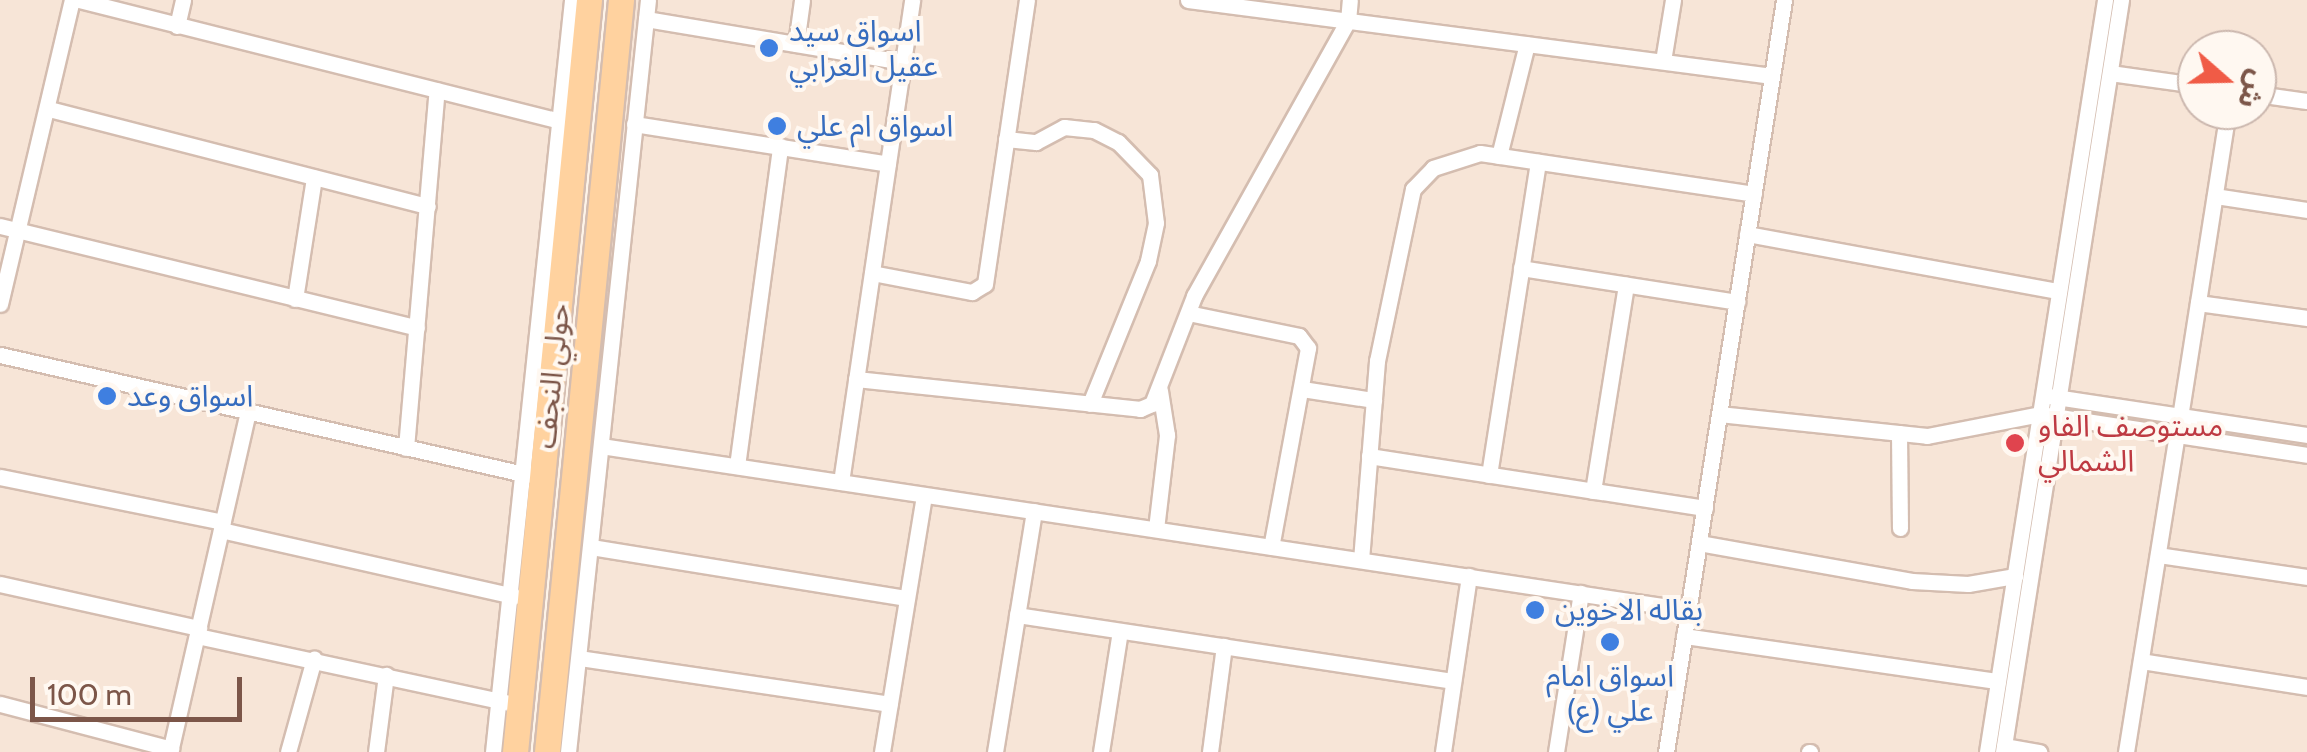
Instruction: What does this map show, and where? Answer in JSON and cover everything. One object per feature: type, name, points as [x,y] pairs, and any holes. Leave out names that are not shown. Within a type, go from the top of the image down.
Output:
[{"type":"main road","name":"حولي النجف","points":[[515,752],[509,702],[530,476],[552,382],[559,319],[556,245],[568,123],[588,0]]},
{"type":"main road","name":"حولي النجف","points":[[547,752],[621,0]]},
{"type":"main road","points":[[559,319],[572,330],[589,326]]},
{"type":"main road","points":[[552,382],[572,378],[584,384]]},
{"type":"street","points":[[0,304],[75,0],[568,123],[572,0]]},
{"type":"street","points":[[177,26],[183,0]]},
{"type":"street","points":[[568,752],[648,0]]},
{"type":"street","points":[[796,44],[802,0]]},
{"type":"street","points":[[841,482],[912,0]]},
{"type":"street","points":[[872,273],[980,289],[1027,0]]},
{"type":"street","points":[[1188,0],[1237,3],[1772,76]]},
{"type":"street","points":[[856,379],[1140,409],[1160,391],[1188,313],[1348,20],[1350,0]]},
{"type":"street","points":[[1664,62],[1673,0]]},
{"type":"street","points":[[1666,752],[1784,0]]},
{"type":"street","points":[[2039,752],[2003,749],[2048,415],[2059,291],[2105,0]]},
{"type":"street","points":[[2050,397],[2121,0]]},
{"type":"street","points":[[646,19],[903,62]]},
{"type":"street","points":[[1499,156],[1527,44]]},
{"type":"street","points":[[2110,73],[2177,83]]},
{"type":"street","points":[[406,448],[437,90]]},
{"type":"street","points":[[2277,97],[2307,101]]},
{"type":"street","points":[[48,109],[428,206]]},
{"type":"street","points":[[634,124],[888,164]]},
{"type":"street","points":[[1006,139],[1036,142],[1064,127],[1094,130],[1118,142],[1150,176],[1156,223],[1148,261],[1090,404]]},
{"type":"street","points":[[2180,416],[2225,130]]},
{"type":"street","points":[[737,466],[780,146]]},
{"type":"street","points":[[1361,560],[1374,400],[1413,189],[1433,168],[1455,158],[1499,156],[1754,194]]},
{"type":"street","points":[[1489,475],[1538,162]]},
{"type":"street","points":[[295,299],[314,177]]},
{"type":"street","points":[[2215,196],[2307,210]]},
{"type":"street","points":[[0,226],[417,328]]},
{"type":"street","points":[[1747,234],[2059,291]]},
{"type":"street","points":[[0,355],[530,476],[556,245]]},
{"type":"street","points":[[1521,268],[1737,302]]},
{"type":"street","points":[[1593,490],[1626,284]]},
{"type":"street","points":[[2198,303],[2307,318]]},
{"type":"street","points":[[1188,313],[1299,336],[1308,348],[1271,547]]},
{"type":"street","points":[[1302,389],[1374,400]]},
{"type":"street","points":[[1156,529],[1167,435],[1160,391]]},
{"type":"street","points":[[2050,397],[2307,436]]},
{"type":"street","points":[[0,704],[170,750],[248,412]]},
{"type":"street","points":[[1719,414],[1899,433],[1963,434],[2048,415],[2307,455]]},
{"type":"street","points":[[1987,752],[2015,576],[2048,415]]},
{"type":"street","points":[[1899,433],[1900,528]]},
{"type":"street","points":[[2126,752],[2177,435]]},
{"type":"street","points":[[601,446],[1689,610]]},
{"type":"street","points":[[1368,456],[1704,508]]},
{"type":"street","points":[[0,477],[519,597]]},
{"type":"street","points":[[882,752],[924,495]]},
{"type":"street","points":[[995,752],[1034,511]]},
{"type":"street","points":[[1699,543],[1912,581],[1968,584],[2015,576]]},
{"type":"street","points":[[590,547],[907,598]]},
{"type":"street","points":[[2158,554],[2307,577]]},
{"type":"street","points":[[1443,752],[1469,576]]},
{"type":"street","points":[[0,584],[314,660],[509,702],[493,752]]},
{"type":"street","points":[[1556,752],[1581,593]]},
{"type":"street","points":[[1017,615],[1454,681]]},
{"type":"street","points":[[1101,752],[1120,630]]},
{"type":"street","points":[[1684,636],[1998,681]]},
{"type":"street","points":[[1210,752],[1224,646]]},
{"type":"street","points":[[579,658],[890,704]]},
{"type":"street","points":[[288,752],[314,660]]},
{"type":"street","points":[[2141,661],[2307,687]]},
{"type":"street","points":[[376,752],[386,675]]},
{"type":"shaded area","points":[[0,0],[563,0],[488,752],[0,752]]},
{"type":"shaded area","points":[[635,0],[2307,0],[2307,752],[560,752]]},
{"type":"place","name":"اسواق سيد عقيل الغرابي","points":[[769,48]]},
{"type":"place","name":"اسواق ام علي","points":[[777,126]]},
{"type":"place","name":"اسواق وعد","points":[[107,396]]},
{"type":"place","name":"مستوصف الفاو الشمالي","points":[[2015,443]]},
{"type":"place","name":"بقاله الاخوين","points":[[1535,610]]},
{"type":"place","name":"اسواق امام علي (ع)","points":[[1610,642]]}]
